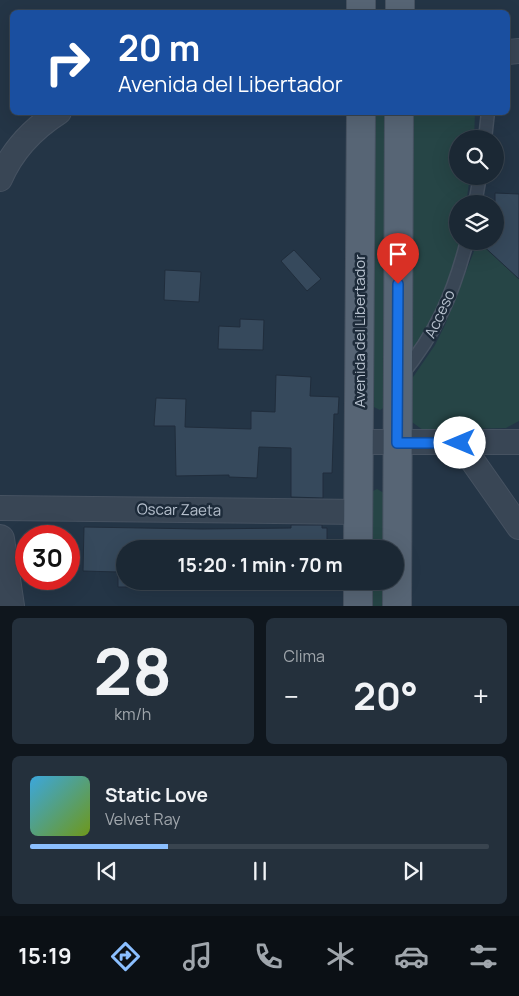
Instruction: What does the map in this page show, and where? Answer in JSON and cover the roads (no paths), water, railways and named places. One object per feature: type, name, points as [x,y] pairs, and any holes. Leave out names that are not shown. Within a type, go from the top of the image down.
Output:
[{"type":"main road","name":"Avenida del Libertador","points":[[358,540],[361,115]]},
{"type":"main road","points":[[397,606],[399,115]]},
{"type":"main road","points":[[358,590],[358,606]]},
{"type":"street","points":[[0,179],[5,166],[25,140],[55,115]]},
{"type":"street","points":[[359,442],[519,442]]},
{"type":"street","points":[[460,443],[519,527]]},
{"type":"street","name":"Oscar Zaeta","points":[[0,508],[358,512]]},
{"type":"street","points":[[0,538],[10,606]]},
{"type":"lane","points":[[486,130],[488,115]]},
{"type":"lane","name":"Acceso","points":[[397,380],[423,350],[435,328],[459,270],[465,250]]}]
